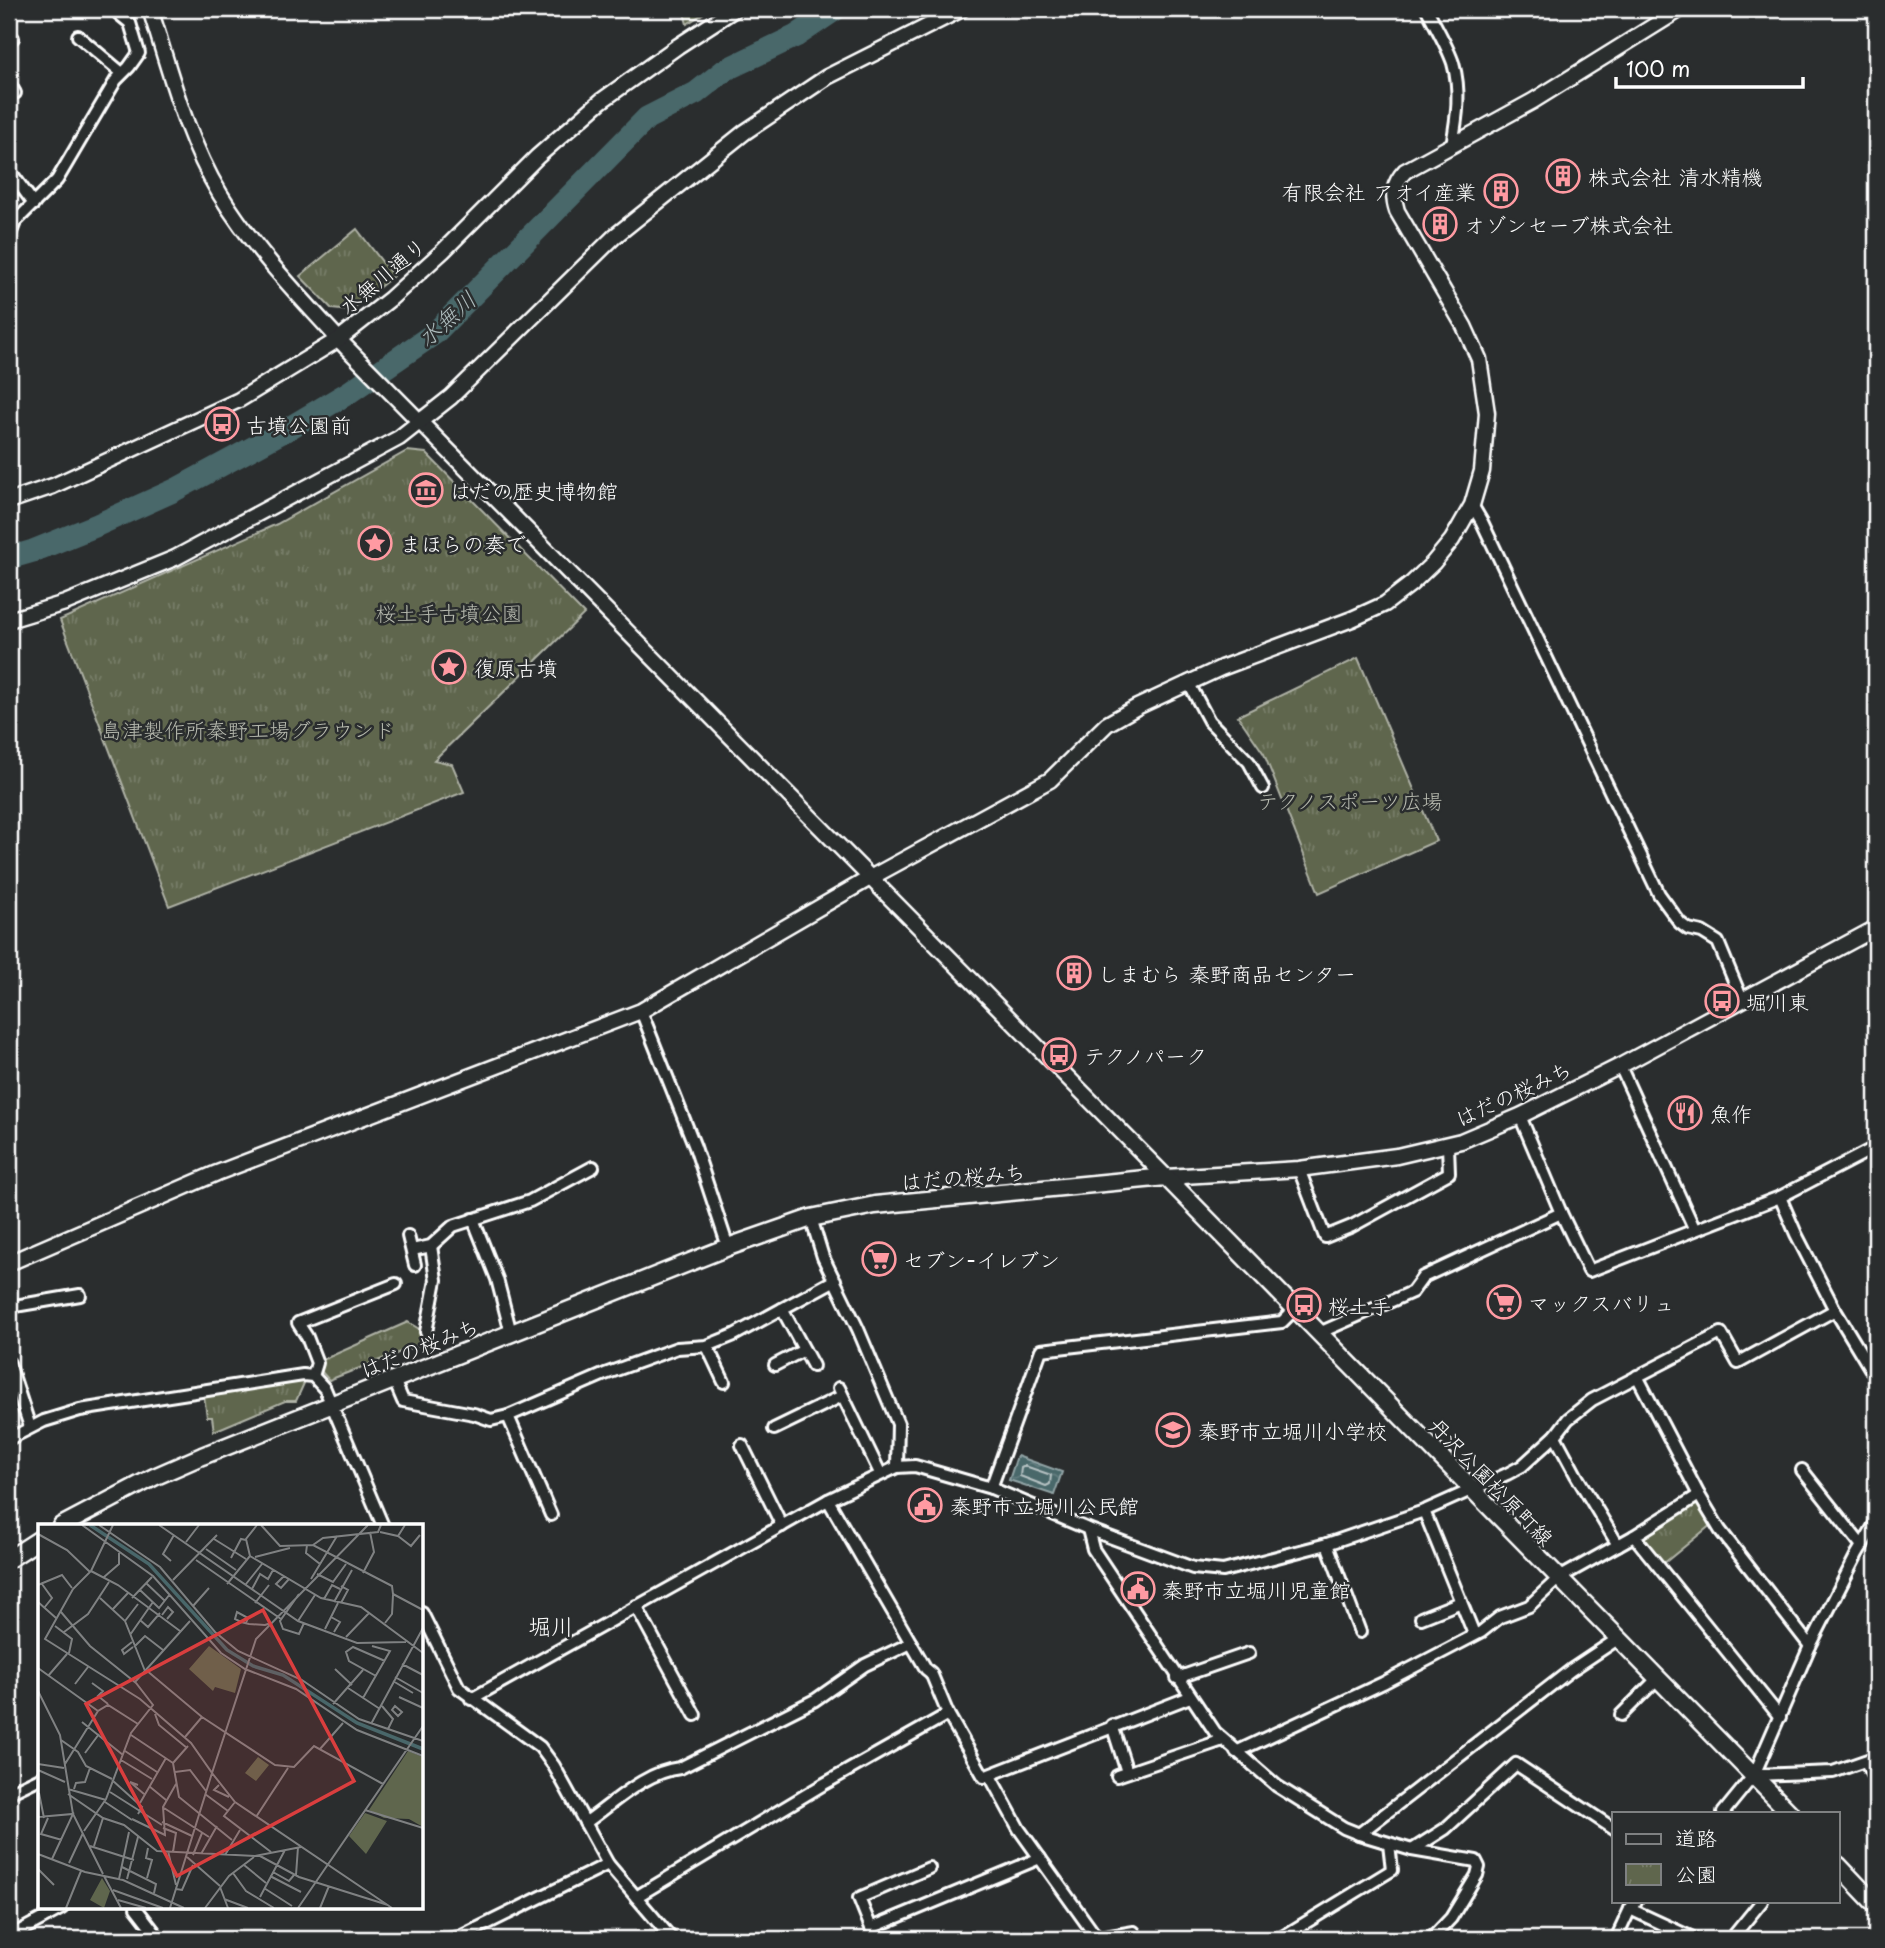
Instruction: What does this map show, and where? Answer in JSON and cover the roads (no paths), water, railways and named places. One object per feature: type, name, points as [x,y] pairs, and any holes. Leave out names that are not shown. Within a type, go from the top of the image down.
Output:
[{"type":"main road","name":"はだの桜みち","points":[[65,1524],[154,1477],[331,1404],[728,1247],[811,1218],[875,1205],[1166,1177]]},
{"type":"main road","name":"丹沢公園松原町線","points":[[1166,1177],[1789,1812]]},
{"type":"main road","points":[[9,1559],[38,1540]]},
{"type":"main road","points":[[1840,1867],[1876,1905]]},
{"type":"street","points":[[9,237],[15,222],[57,180],[122,73],[139,53],[130,23],[117,9]]},
{"type":"street","points":[[150,9],[195,143],[219,193],[258,251],[342,343],[1166,1177]]},
{"type":"street","name":"水無川通り","points":[[9,501],[53,486],[239,400],[342,343],[443,251],[537,157],[601,101],[735,9]]},
{"type":"street","points":[[9,620],[65,603],[175,558],[399,438],[451,397],[615,236],[745,132],[827,77],[962,9]]},
{"type":"street","points":[[1427,9],[1452,61],[1456,79],[1458,111],[1452,145]]},
{"type":"street","points":[[9,1263],[217,1173],[640,1011],[870,877],[1050,780],[1107,724],[1137,706],[1188,682],[1385,604],[1433,563],[1452,540],[1472,505],[1482,471],[1487,413],[1479,359],[1464,326],[1397,211],[1393,192],[1395,184],[1405,172],[1533,101],[1681,9]]},
{"type":"street","points":[[79,36],[122,73]]},
{"type":"street","points":[[9,83],[15,93]]},
{"type":"street","points":[[9,170],[12,184],[34,204]]},
{"type":"street","points":[[1472,505],[1660,894],[1680,923],[1718,942],[1742,1000]]},
{"type":"street","points":[[1188,682],[1209,720],[1250,762],[1263,789]]},
{"type":"street","name":"はだの桜みち","points":[[1166,1177],[1299,1169],[1397,1156],[1448,1145],[1520,1116],[1620,1066],[1876,928]]},
{"type":"street","points":[[640,1011],[695,1147],[728,1247]]},
{"type":"street","points":[[1620,1066],[1694,1228]]},
{"type":"street","points":[[1520,1116],[1589,1271],[1694,1228],[1780,1197],[1876,1147]]},
{"type":"street","points":[[1299,1169],[1325,1237],[1352,1226],[1449,1173],[1448,1145]]},
{"type":"street","points":[[412,1250],[431,1246],[453,1226],[530,1201],[593,1167]]},
{"type":"street","points":[[1780,1197],[1835,1310],[1876,1378]]},
{"type":"street","points":[[1319,1333],[1412,1292],[1423,1277],[1561,1213]]},
{"type":"street","points":[[811,1218],[823,1257],[898,1423],[897,1467]]},
{"type":"street","points":[[473,1219],[497,1279],[511,1333]]},
{"type":"street","points":[[408,1236],[415,1265]]},
{"type":"street","points":[[426,1332],[436,1280],[431,1246]]},
{"type":"street","points":[[394,1380],[403,1401],[474,1414],[491,1420],[508,1416],[605,1374],[677,1348],[707,1346],[734,1335],[835,1280]]},
{"type":"street","points":[[313,1376],[317,1363],[299,1323],[396,1284]]},
{"type":"street","points":[[9,1307],[80,1296]]},
{"type":"street","points":[[782,1309],[813,1366]]},
{"type":"street","points":[[991,1488],[1041,1350],[1282,1322],[1295,1309]]},
{"type":"street","points":[[471,1699],[828,1500],[897,1467],[915,1466],[991,1488],[1088,1529],[1193,1568],[1212,1571],[1246,1567],[1327,1544],[1424,1511],[1522,1466],[1555,1436],[1579,1409],[1721,1333],[1738,1363],[1835,1310]]},
{"type":"street","points":[[707,1346],[724,1382]]},
{"type":"street","points":[[775,1365],[804,1350]]},
{"type":"street","points":[[9,1363],[30,1427]]},
{"type":"street","points":[[9,1439],[44,1421],[80,1410],[303,1375],[313,1376],[325,1389],[382,1524]]},
{"type":"street","points":[[1637,1376],[1699,1495],[1745,1563],[1810,1646]]},
{"type":"street","points":[[774,1429],[792,1426],[840,1392],[880,1474]]},
{"type":"street","points":[[508,1416],[551,1514]]},
{"type":"street","points":[[1555,1436],[1618,1545]]},
{"type":"street","points":[[741,1445],[782,1526]]},
{"type":"street","points":[[1802,1470],[1861,1546]]},
{"type":"street","points":[[1236,1752],[1383,1683],[1481,1632],[1500,1617],[1529,1606],[1559,1578],[1634,1536],[1699,1495]]},
{"type":"street","points":[[828,1500],[930,1673],[948,1714],[984,1777],[1112,1725],[1190,1697]]},
{"type":"street","points":[[1424,1511],[1474,1634]]},
{"type":"street","points":[[1724,1812],[1754,1775],[1810,1646],[1876,1522]]},
{"type":"street","points":[[1088,1529],[1093,1549],[1177,1678],[1223,1740],[1236,1752],[1299,1801],[1344,1828],[1412,1850],[1476,1861],[1479,1867],[1458,1907],[1431,1939]]},
{"type":"street","points":[[1634,1536],[1780,1717]]},
{"type":"street","points":[[1327,1544],[1360,1632]]},
{"type":"street","points":[[1421,1618],[1461,1602]]},
{"type":"street","points":[[636,1606],[695,1715]]},
{"type":"street","points":[[424,1616],[459,1688],[540,1747],[554,1766],[608,1864],[672,1939]]},
{"type":"street","points":[[1360,1834],[1571,1670],[1619,1639]]},
{"type":"street","points":[[585,1823],[646,1779],[668,1769],[680,1768],[773,1722],[815,1700],[865,1665],[911,1643]]},
{"type":"street","points":[[1177,1678],[1249,1653]]},
{"type":"street","points":[[1621,1715],[1658,1678]]},
{"type":"street","points":[[636,1897],[824,1784],[948,1714]]},
{"type":"street","points":[[1112,1725],[1122,1774],[1223,1740]]},
{"type":"street","points":[[1754,1775],[1833,1772],[1871,1760],[1876,1782]]},
{"type":"street","points":[[1412,1850],[1445,1829],[1516,1764],[1612,1828]]},
{"type":"street","points":[[990,1776],[1019,1829],[1095,1939],[1134,1932],[1135,1939]]},
{"type":"street","points":[[9,1793],[38,1779]]},
{"type":"street","points":[[1279,1939],[1392,1870],[1389,1844]]},
{"type":"street","points":[[929,1868],[859,1898],[871,1928],[1040,1858]]},
{"type":"street","points":[[448,1939],[460,1937],[608,1864]]},
{"type":"street","points":[[1731,1939],[1761,1902]]},
{"type":"street","points":[[1616,1939],[1633,1905],[1695,1939]]},
{"type":"street","points":[[9,1937],[58,1910]]},
{"type":"street","points":[[138,1910],[160,1939]]},
{"type":"water","points":[[1017,1456],[1062,1472],[1054,1495],[1009,1480]]},
{"type":"waterway","name":"水無川","points":[[9,558],[95,526],[175,490],[348,393],[435,333],[647,118],[696,93],[725,70],[796,36],[836,9]]},
{"type":"place","name":"株式会社 清水精機","points":[[1563,176]]},
{"type":"place","name":"有限会社 アオイ産業","points":[[1501,191]]},
{"type":"place","name":"オゾンセーブ株式会社","points":[[1440,224]]},
{"type":"place","name":"古墳公園前","points":[[222,424]]},
{"type":"place","name":"はだの歴史博物館","points":[[426,490]]},
{"type":"place","name":"まほらの奏で","points":[[375,543]]},
{"type":"place","name":"復原古墳","points":[[449,667]]},
{"type":"place","name":"しまむら 秦野商品センター","points":[[1074,973]]},
{"type":"place","name":"堀川東","points":[[1722,1001]]},
{"type":"place","name":"テクノパーク","points":[[1059,1055]]},
{"type":"place","name":"魚作","points":[[1685,1113]]},
{"type":"place","name":"セブン-イレブン","points":[[879,1259]]},
{"type":"place","name":"マックスバリュ","points":[[1504,1302]]},
{"type":"place","name":"桜土手","points":[[1304,1305]]},
{"type":"place","name":"秦野市立堀川小学校","points":[[1173,1430]]},
{"type":"place","name":"秦野市立堀川公民館","points":[[925,1505]]},
{"type":"place","name":"秦野市立堀川児童館","points":[[1138,1589]]},
{"type":"district","name":"堀川","points":[[551,1625]]},
{"type":"park label","name":"桜土手古墳公園","points":[[449,612]]},
{"type":"park label","name":"島津製作所秦野工場グラウンド","points":[[248,729]]},
{"type":"park label","name":"テクノスポーツ広場","points":[[1350,800]]}]
